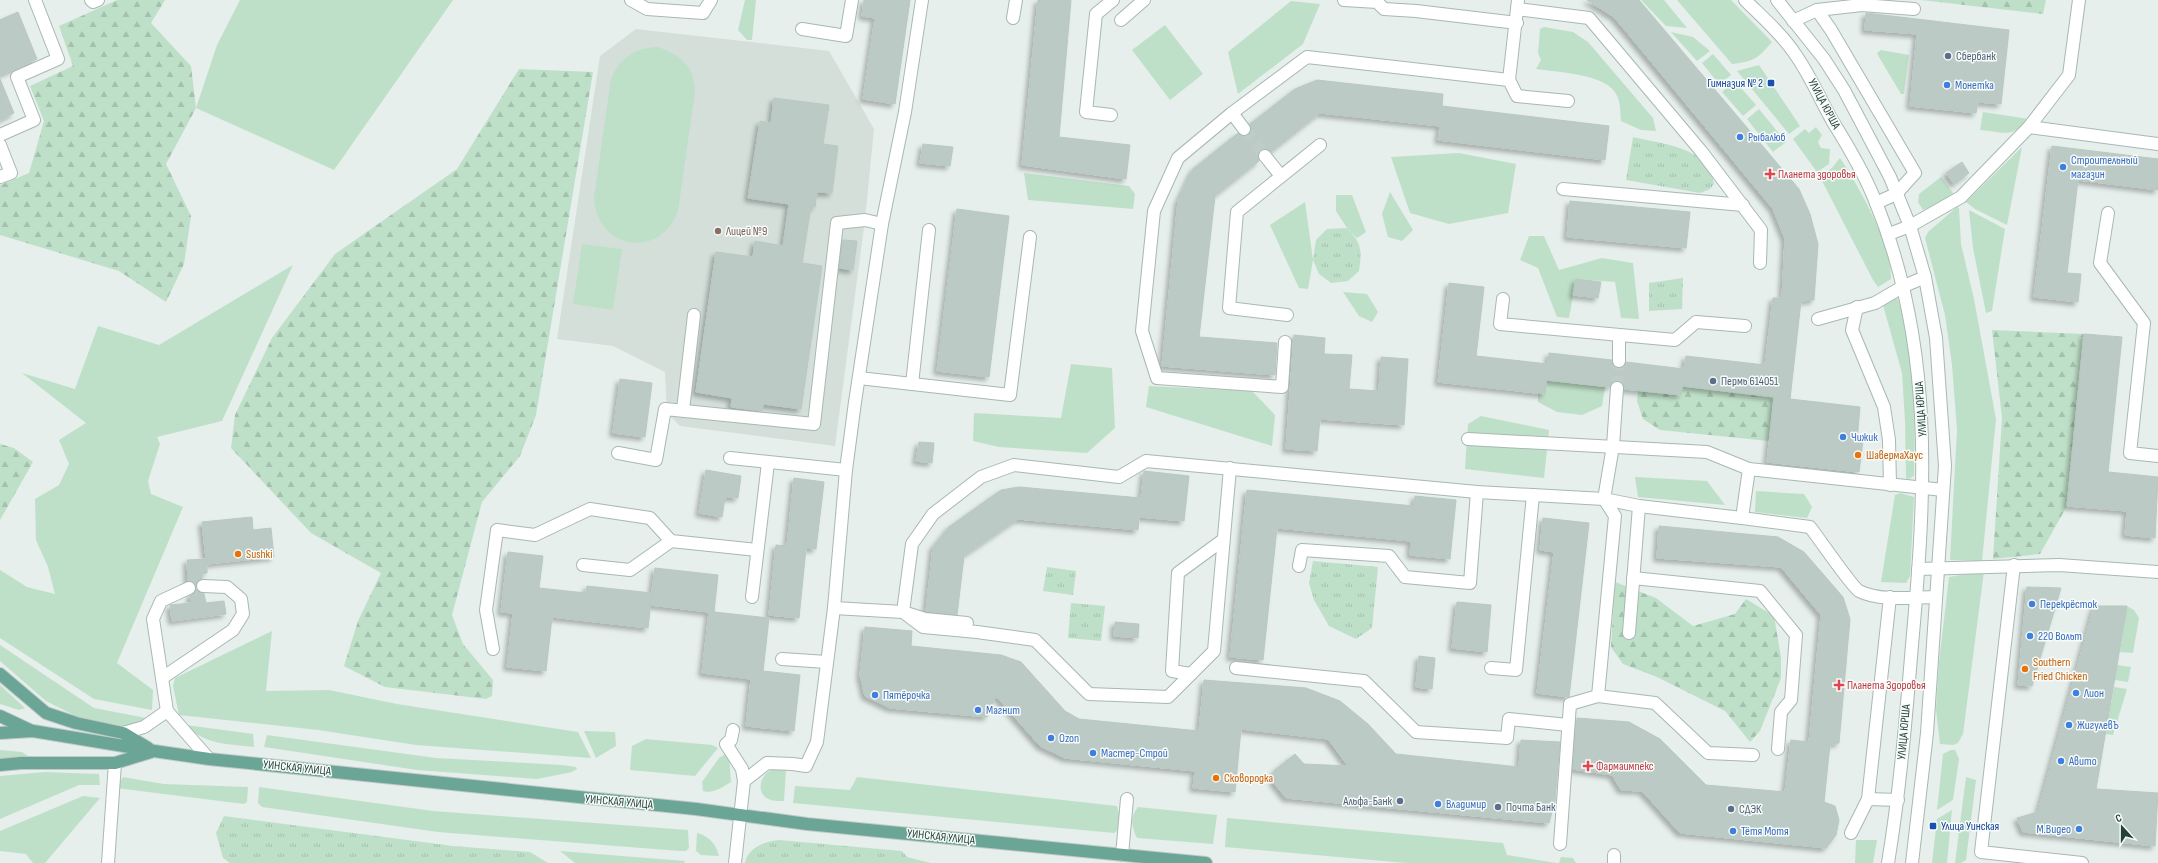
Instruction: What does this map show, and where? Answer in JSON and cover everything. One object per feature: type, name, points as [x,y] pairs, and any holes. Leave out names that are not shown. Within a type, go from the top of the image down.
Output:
[{"type":"main road","points":[[0,674],[46,713],[76,724],[123,733],[154,751]]},
{"type":"main road","points":[[0,716],[33,731]]},
{"type":"main road","points":[[0,733],[33,731]]},
{"type":"main road","name":"УИНСКАЯ УЛИЦА","points":[[33,731],[154,751],[210,758],[696,809],[741,817],[1122,856],[1206,863]]},
{"type":"main road","points":[[0,765],[21,763],[115,763],[154,751]]},
{"type":"street","points":[[0,136],[34,120],[17,77],[58,59],[35,0]]},
{"type":"street","points":[[91,0],[93,2],[98,0]]},
{"type":"street","points":[[632,0],[647,9],[703,13],[711,0]]},
{"type":"street","points":[[802,28],[846,36],[852,0]]},
{"type":"street","points":[[744,781],[767,763],[806,766],[817,742],[834,608],[846,470],[859,378],[882,224],[904,112],[922,0]]},
{"type":"street","points":[[1013,18],[1016,0]]},
{"type":"street","points":[[1110,115],[1086,112],[1096,14],[1113,0]]},
{"type":"street","points":[[1121,20],[1144,0]]},
{"type":"street","points":[[1344,0],[1377,1],[1384,10],[1417,6],[1517,23]]},
{"type":"street","name":"УЛИЦА ЮРША","points":[[1745,0],[1793,51],[1852,154],[1876,203],[1889,234],[1904,286],[1917,362],[1923,430],[1917,597],[1898,800],[1888,863]]},
{"type":"street","name":"УЛИЦА ЮРША","points":[[1777,0],[1824,59],[1844,90],[1870,137],[1910,226],[1925,277],[1936,338],[1941,377],[1945,466],[1927,733],[1912,863]]},
{"type":"street","points":[[1889,234],[1910,226],[1961,197],[2029,127],[2069,75],[2079,0]]},
{"type":"street","points":[[1568,101],[1517,96],[1509,80],[1518,5],[1589,18],[1701,151],[1761,230],[1760,263]]},
{"type":"street","points":[[1793,21],[1817,10],[1862,5],[1914,9]]},
{"type":"street","points":[[1817,10],[1831,30],[1915,173],[1896,194],[1876,203]]},
{"type":"street","points":[[1285,342],[1282,388],[1157,378],[1142,331],[1154,212],[1178,158],[1232,113],[1307,57],[1509,80]]},
{"type":"street","points":[[1232,113],[1244,129]]},
{"type":"street","points":[[2029,127],[2158,144]]},
{"type":"street","points":[[0,145],[10,173],[0,177]]},
{"type":"street","points":[[1287,315],[1229,308],[1237,212],[1320,145]]},
{"type":"street","points":[[1265,156],[1281,176]]},
{"type":"street","points":[[1563,189],[1743,205]]},
{"type":"street","points":[[2108,213],[2100,263],[2144,323],[2130,453],[2158,456]]},
{"type":"street","points":[[618,453],[656,460],[665,409],[814,424],[838,223],[865,220],[882,224]]},
{"type":"street","points":[[912,384],[929,230]]},
{"type":"street","points":[[859,378],[1010,395],[1030,237]]},
{"type":"street","points":[[1818,319],[1875,303],[1904,286],[1925,277]]},
{"type":"street","points":[[1503,299],[1500,324],[1675,340],[1696,322],[1745,326]]},
{"type":"street","points":[[1857,307],[1852,330],[1884,407],[1889,440],[1890,485]]},
{"type":"street","points":[[683,410],[694,315]]},
{"type":"street","points":[[1619,335],[1619,361]]},
{"type":"street","points":[[1598,696],[1615,516],[1604,499],[1612,446],[1617,388]]},
{"type":"street","points":[[1468,439],[1706,452],[1749,469],[1943,490]]},
{"type":"street","points":[[730,458],[846,470]]},
{"type":"street","points":[[903,612],[912,544],[933,514],[981,477],[1014,465],[1119,476],[1146,461],[1477,492],[1604,499],[1639,506],[1810,527],[1858,590],[1890,597],[1936,597]]},
{"type":"street","points":[[752,597],[768,463]]},
{"type":"street","points":[[903,612],[924,628],[977,632],[1035,640],[1089,694],[1168,697],[1214,651],[1230,468]]},
{"type":"street","points":[[1742,518],[1749,469]]},
{"type":"street","points":[[1300,566],[1302,550],[1389,556],[1405,578],[1470,583],[1477,492]]},
{"type":"street","points":[[1491,668],[1516,670],[1532,495]]},
{"type":"street","points":[[1629,633],[1639,506]]},
{"type":"street","points":[[493,649],[486,610],[497,530],[535,534],[590,509],[650,518],[671,541]]},
{"type":"street","points":[[1191,674],[1172,671],[1178,573],[1223,540]]},
{"type":"street","points":[[583,565],[630,570],[671,541],[757,550]]},
{"type":"street","points":[[1918,569],[1938,570],[2014,565],[2113,568],[2158,572]]},
{"type":"street","points":[[2014,565],[1981,852],[2082,863]]},
{"type":"street","points":[[1633,578],[1760,591],[1796,635],[1791,700],[1781,712],[1778,749]]},
{"type":"street","points":[[162,678],[232,630],[243,614],[241,599],[226,587],[203,586]]},
{"type":"street","points":[[189,588],[161,601],[153,619],[167,710],[210,758]]},
{"type":"street","points":[[1851,833],[1868,799],[1890,597]]},
{"type":"street","points":[[834,608],[903,612],[925,619],[967,623]]},
{"type":"street","points":[[782,658],[827,662]]},
{"type":"street","points":[[1236,668],[1364,681],[1416,732],[1507,738],[1509,719],[1568,725]]},
{"type":"street","points":[[1560,844],[1570,704],[1598,696],[1655,703],[1708,753],[1753,755]]},
{"type":"street","points":[[123,733],[144,728],[167,710]]},
{"type":"street","points":[[733,730],[731,740],[726,744],[742,769],[744,781],[735,863]]},
{"type":"street","points":[[108,863],[115,763]]},
{"type":"street","points":[[1122,856],[1127,799]]},
{"type":"street","points":[[1868,799],[1898,800]]},
{"type":"shaded area","name":"Лицей №9","points":[[636,29],[829,51],[874,129],[865,220],[835,446],[680,426],[667,413],[665,372],[613,346],[557,339],[600,56]]},
{"type":"green space","points":[[117,0],[165,0],[151,23],[191,66],[196,108],[166,164],[191,216],[184,264],[166,302],[119,271],[0,235],[0,185],[29,173],[44,121],[30,86],[73,66],[59,26]]},
{"type":"green space","points":[[240,0],[453,0],[334,170],[196,108],[217,45]]},
{"type":"green space","points":[[745,0],[756,0],[752,40],[747,40],[738,30]]},
{"type":"green space","points":[[1641,0],[1664,0],[1687,28],[1666,26]]},
{"type":"green space","points":[[1677,0],[1731,0],[1772,42],[1759,56],[1746,62],[1732,64]]},
{"type":"green space","points":[[1921,0],[2046,0],[2043,14]]},
{"type":"green space","points":[[1291,1],[1320,4],[1303,44],[1238,94],[1228,52]]},
{"type":"green space","points":[[1165,25],[1203,74],[1170,100],[1132,50]]},
{"type":"green space","points":[[1544,27],[1573,32],[1588,42],[1653,118],[1656,131],[1641,130],[1621,121],[1618,98],[1608,85],[1589,77],[1536,69],[1541,60],[1538,53],[1540,29]]},
{"type":"green space","points":[[1671,32],[1693,37],[1710,51],[1697,61]]},
{"type":"green space","points":[[658,47],[679,58],[689,68],[694,82],[695,91],[678,211],[669,227],[658,237],[644,242],[630,242],[617,238],[606,229],[598,215],[594,198],[611,79],[619,65],[629,55],[642,49]]},
{"type":"green space","points":[[1881,50],[1909,55],[1904,94],[1901,94],[1879,57],[1877,53]]},
{"type":"green space","points":[[1713,54],[1731,75],[1719,84],[1702,63]]},
{"type":"green space","points":[[1759,65],[1800,126],[1789,134],[1737,71]]},
{"type":"green space","points":[[519,69],[593,72],[536,415],[520,456],[482,502],[452,615],[463,644],[493,680],[492,696],[486,699],[385,687],[344,666],[358,621],[381,573],[311,533],[231,448],[235,415],[272,338],[335,254],[457,169]]},
{"type":"green space","points":[[1735,81],[1756,105],[1743,116],[1722,92]]},
{"type":"green space","points":[[1759,109],[1786,142],[1773,152],[1747,119]]},
{"type":"green space","points":[[1983,112],[2029,119],[2018,129],[2012,132],[2002,133],[1980,130]]},
{"type":"green space","points":[[1816,127],[1822,135],[1818,142],[1821,148],[1830,149],[1829,164],[1817,172],[1793,139],[1805,129],[1809,133]]},
{"type":"green space","points":[[1633,137],[1670,145],[1683,149],[1694,155],[1704,162],[1711,172],[1714,184],[1710,189],[1700,193],[1626,180]]},
{"type":"green space","points":[[2022,147],[2007,225],[1975,209],[1966,202]]},
{"type":"green space","points":[[1459,153],[1516,164],[1508,213],[1449,224],[1410,213],[1391,157]]},
{"type":"green space","points":[[1840,158],[1865,200],[1886,249],[1890,265],[1891,279],[1878,287],[1820,177],[1832,168]]},
{"type":"green space","points":[[1024,173],[1129,186],[1135,194],[1133,209],[1028,200]]},
{"type":"green space","points":[[1941,177],[1953,193],[1942,202],[1923,210],[1918,202],[1919,194]]},
{"type":"green space","points":[[1390,192],[1413,230],[1402,241],[1388,237],[1382,214]]},
{"type":"green space","points":[[1336,195],[1352,195],[1366,232],[1357,238],[1347,228],[1336,211]]},
{"type":"green space","points":[[1305,202],[1313,260],[1308,289],[1299,288],[1270,225]]},
{"type":"green space","points":[[1957,207],[1959,208],[1961,244],[1974,299],[1996,419],[1982,561],[1950,560],[1957,430],[1952,365],[1945,315],[1925,238],[1928,232]]},
{"type":"green space","points":[[1969,210],[2005,229],[1992,311],[1986,313],[1973,248]]},
{"type":"green space","points":[[1347,228],[1356,238],[1360,248],[1359,271],[1348,281],[1331,283],[1319,274],[1313,260],[1316,240],[1327,229]]},
{"type":"green space","points":[[1529,236],[1544,236],[1559,270],[1602,258],[1633,263],[1639,319],[1621,318],[1615,282],[1576,279],[1569,318],[1557,317],[1538,268],[1520,260]]},
{"type":"green space","points":[[582,244],[622,249],[613,310],[573,304]]},
{"type":"green space","points":[[293,265],[222,421],[157,437],[160,444],[148,481],[151,494],[183,507],[117,663],[153,690],[152,710],[94,699],[0,638],[0,570],[27,587],[55,594],[48,567],[36,540],[35,499],[59,485],[69,464],[59,440],[86,423],[22,373],[75,389],[98,326],[159,345]]},
{"type":"green space","points":[[1683,278],[1682,309],[1649,311],[1649,283]]},
{"type":"green space","points":[[1343,292],[1367,294],[1378,312],[1372,322],[1359,316]]},
{"type":"green space","points":[[1894,297],[1898,299],[1908,343],[1913,387],[1915,431],[1914,476],[1909,479],[1906,478],[1902,373],[1883,305]]},
{"type":"green space","points":[[1992,330],[2084,334],[2067,506],[2040,554],[1993,559],[2002,418]]},
{"type":"green space","points":[[1071,364],[1112,368],[1115,428],[1087,453],[999,447],[973,441],[974,413],[1061,418]]},
{"type":"green space","points":[[1546,380],[1605,387],[1602,406],[1582,415],[1557,412],[1538,402],[1538,393],[1545,394]]},
{"type":"green space","points":[[1149,386],[1252,391],[1275,415],[1272,446],[1146,407]]},
{"type":"green space","points":[[1682,386],[1774,397],[1769,441],[1660,430],[1643,419],[1637,401],[1638,390],[1681,395]]},
{"type":"green space","points":[[1481,416],[1549,430],[1544,478],[1465,469],[1468,424]]},
{"type":"green space","points":[[0,444],[14,448],[33,462],[0,520]]},
{"type":"green space","points":[[1635,477],[1707,481],[1725,505],[1638,497]]},
{"type":"green space","points":[[1756,491],[1804,494],[1812,507],[1807,518],[1755,512]]},
{"type":"green space","points":[[1900,493],[1914,497],[1910,576],[1906,583],[1881,582],[1895,495]]},
{"type":"green space","points":[[1313,561],[1378,567],[1372,628],[1356,639],[1329,626],[1314,600],[1309,583]]},
{"type":"green space","points":[[1047,567],[1076,571],[1073,595],[1043,591]]},
{"type":"green space","points":[[1984,571],[1963,734],[1958,743],[1953,745],[1940,744],[1936,710],[1939,662],[1949,577]]},
{"type":"green space","points":[[1615,582],[1656,598],[1693,626],[1735,614],[1746,599],[1774,616],[1781,657],[1781,678],[1760,731],[1750,742],[1725,711],[1657,677],[1623,664],[1611,647]]},
{"type":"green space","points":[[1071,603],[1105,606],[1101,641],[1068,638]]},
{"type":"green space","points":[[2127,606],[2134,610],[2139,618],[2133,653],[2120,652]]},
{"type":"green space","points":[[272,631],[266,691],[329,690],[397,704],[578,732],[591,758],[416,745],[318,730],[179,715],[173,686],[175,678]]},
{"type":"green space","points":[[0,645],[94,708],[146,718],[144,723],[126,728],[80,718],[46,701],[0,661]]},
{"type":"green space","points":[[2117,665],[2131,667],[2128,682],[2115,680]]},
{"type":"green space","points":[[0,685],[25,708],[19,710],[0,704]]},
{"type":"green space","points":[[2114,687],[2127,689],[2113,735],[2106,734]]},
{"type":"green space","points":[[186,725],[253,734],[254,747],[226,744],[209,740],[193,732]]},
{"type":"green space","points":[[584,731],[615,732],[616,746],[596,758]]},
{"type":"green space","points":[[267,735],[436,758],[562,765],[576,767],[577,769],[572,772],[537,779],[417,770],[264,747]]},
{"type":"green space","points":[[646,739],[712,745],[718,748],[695,776],[630,770],[632,746]]},
{"type":"green space","points":[[0,750],[22,752],[28,756],[0,759]]},
{"type":"green space","points":[[1951,750],[1955,750],[1959,759],[1953,800],[1937,810],[1943,754]]},
{"type":"green space","points":[[727,753],[729,756],[731,782],[714,791],[703,791],[702,782],[719,758]]},
{"type":"green space","points":[[777,768],[786,770],[784,801],[772,800],[766,797],[762,793],[761,789],[761,784],[766,774]]},
{"type":"green space","points":[[45,772],[99,774],[100,785],[79,785],[0,819],[0,776]]},
{"type":"green space","points":[[123,777],[164,784],[248,787],[247,802],[244,804],[116,788]]},
{"type":"green space","points":[[857,777],[1117,806],[1119,814],[1118,830],[1114,833],[793,803],[795,786],[850,790]]},
{"type":"green space","points":[[1966,777],[1976,780],[1966,860],[1961,863],[1955,863]]},
{"type":"green space","points":[[259,787],[433,811],[688,830],[689,848],[686,851],[680,851],[438,832],[262,807],[258,803]]},
{"type":"green space","points":[[83,796],[100,798],[45,863],[33,863],[26,854],[0,851],[0,831]]},
{"type":"green space","points":[[1138,807],[1217,815],[1213,844],[1137,838],[1132,822],[1135,811]]},
{"type":"green space","points":[[1952,810],[1947,863],[1932,863],[1937,819]]},
{"type":"green space","points":[[224,816],[453,846],[530,852],[548,863],[230,863],[223,858],[216,833]]},
{"type":"green space","points":[[1227,818],[1503,843],[1507,855],[1556,863],[1406,863],[1225,847]]},
{"type":"green space","points":[[697,833],[705,836],[711,841],[719,856],[701,855],[696,851]]},
{"type":"green space","points":[[779,840],[902,851],[907,857],[931,863],[745,863],[750,853],[758,846],[763,843]]},
{"type":"green space","points":[[1856,840],[1877,840],[1873,863],[1855,863]]},
{"type":"green space","points":[[560,851],[685,861],[684,863],[575,863]]},
{"type":"green space","points":[[1561,857],[1573,858],[1576,863],[1559,863]]},
{"type":"building","points":[[864,0],[910,0],[895,104],[863,99],[875,18],[862,16]]},
{"type":"building","points":[[1038,0],[1071,0],[1059,137],[1130,145],[1126,179],[1022,165]]},
{"type":"building","points":[[1587,0],[1639,0],[1799,189],[1810,214],[1818,244],[1814,300],[1801,301],[1790,399],[1860,407],[1857,440],[1863,440],[1859,472],[1767,462],[1774,397],[1682,386],[1681,395],[1624,389],[1621,382],[1617,381],[1611,384],[1610,387],[1546,380],[1545,394],[1438,382],[1449,283],[1484,287],[1476,356],[1548,364],[1549,353],[1612,360],[1613,365],[1619,368],[1623,367],[1626,362],[1684,369],[1686,356],[1765,365],[1773,298],[1782,298],[1785,239],[1773,209],[1614,17]]},
{"type":"building","points":[[18,12],[37,59],[0,75],[0,20]]},
{"type":"building","points":[[1866,13],[2009,30],[2001,104],[1978,102],[1976,113],[1910,106],[1917,34],[1865,30]]},
{"type":"building","points":[[0,79],[14,113],[0,120]]},
{"type":"building","points":[[1317,80],[1443,94],[1442,106],[1609,126],[1605,160],[1438,140],[1440,126],[1320,113],[1271,152],[1267,149],[1261,150],[1258,154],[1259,161],[1215,196],[1199,337],[1277,343],[1275,375],[1162,366],[1178,201],[1193,169],[1238,133],[1245,136],[1249,135],[1251,128],[1250,124],[1295,89]]},
{"type":"building","points":[[774,98],[829,105],[823,144],[838,146],[832,193],[817,192],[815,207],[811,206],[802,263],[822,266],[801,409],[763,404],[762,411],[731,407],[732,398],[696,392],[716,252],[753,257],[755,241],[783,246],[789,204],[748,198],[760,121],[771,123]]},
{"type":"building","points":[[923,144],[953,147],[950,166],[920,163]]},
{"type":"building","points":[[2052,146],[2158,159],[2158,190],[2078,180],[2067,273],[2081,274],[2078,302],[2034,297]]},
{"type":"building","points":[[1962,162],[1969,173],[1954,184],[1946,173]]},
{"type":"building","points":[[1570,201],[1690,212],[1686,248],[1567,237]]},
{"type":"building","points":[[957,209],[1009,216],[989,377],[937,371]]},
{"type":"building","points":[[843,240],[857,241],[853,270],[839,268]]},
{"type":"building","points":[[1576,279],[1601,282],[1598,298],[1573,295]]},
{"type":"building","points":[[2084,334],[2122,337],[2108,472],[2158,477],[2155,538],[2125,535],[2127,511],[2067,506]]},
{"type":"building","points":[[1294,335],[1325,338],[1324,354],[1352,355],[1349,389],[1379,391],[1381,357],[1408,359],[1404,425],[1320,419],[1317,451],[1286,449]]},
{"type":"building","points":[[620,379],[652,383],[645,437],[613,433]]},
{"type":"building","points":[[919,442],[934,443],[932,463],[916,461]]},
{"type":"building","points":[[706,470],[741,476],[738,498],[725,497],[722,517],[699,513]]},
{"type":"building","points":[[1144,471],[1189,476],[1184,521],[1139,517],[1138,530],[1018,519],[964,556],[957,615],[926,611],[933,547],[949,527],[1001,490],[1019,487],[1141,498]]},
{"type":"building","points":[[794,478],[824,482],[816,549],[806,548],[799,618],[769,615],[776,545],[787,546]]},
{"type":"building","points":[[1247,490],[1414,506],[1415,496],[1456,500],[1450,559],[1410,555],[1411,541],[1277,528],[1263,660],[1230,657]]},
{"type":"building","points":[[252,517],[253,530],[271,528],[274,557],[207,564],[207,573],[202,574],[202,579],[196,585],[188,581],[187,560],[206,559],[202,522]]},
{"type":"building","points":[[1543,518],[1589,523],[1569,697],[1537,693],[1554,552],[1540,550]]},
{"type":"building","points":[[1659,526],[1778,537],[1804,552],[1843,597],[1850,619],[1839,743],[1830,744],[1824,802],[1835,806],[1839,820],[1836,835],[1826,848],[1680,833],[1642,791],[1621,790],[1612,775],[1573,769],[1577,718],[1629,722],[1660,739],[1706,785],[1785,792],[1791,740],[1809,742],[1821,615],[1781,567],[1657,558]]},
{"type":"building","points":[[508,552],[543,556],[539,588],[586,593],[587,586],[652,593],[648,628],[552,617],[546,671],[507,667],[513,613],[501,612]]},
{"type":"building","points":[[655,568],[718,575],[714,612],[769,618],[763,671],[800,675],[794,731],[746,726],[751,679],[702,673],[709,612],[650,605]]},
{"type":"building","points":[[2027,587],[2061,588],[2032,686],[2018,685]]},
{"type":"building","points":[[196,589],[204,594],[206,603],[224,601],[226,614],[172,621],[170,605],[191,603],[190,596]]},
{"type":"building","points":[[1457,602],[1491,605],[1487,652],[1452,648]]},
{"type":"building","points":[[2094,606],[2127,606],[2096,789],[2158,793],[2155,846],[2023,832],[2017,818],[2038,812]]},
{"type":"building","points":[[1115,622],[1139,624],[1138,638],[1114,636]]},
{"type":"building","points":[[865,627],[912,631],[911,646],[1001,655],[1021,662],[1065,711],[1079,719],[1199,731],[1204,680],[1306,688],[1340,701],[1368,724],[1396,754],[1519,767],[1521,740],[1560,742],[1555,801],[1549,823],[1286,798],[1273,782],[1275,770],[1295,754],[1304,764],[1348,766],[1328,739],[1241,729],[1235,792],[1193,788],[1195,771],[1065,758],[1040,746],[996,696],[987,717],[890,708],[865,696],[860,675]]},
{"type":"building","points":[[1419,656],[1435,658],[1432,689],[1416,687]]},
{"type":"tunnel","points":[[1244,129],[1265,156]]},
{"type":"tunnel","points":[[1617,388],[1619,361]]},
{"type":"place","name":"Сбербанк","points":[[1948,56]]},
{"type":"place","name":"Гимназия № 2","points":[[1771,83]]},
{"type":"place","name":"Монетка","points":[[1947,85]]},
{"type":"place","name":"Рыбалюб","points":[[1740,137]]},
{"type":"place","name":"Строительный магазин","points":[[2063,167]]},
{"type":"place","name":"Планета здоровья","points":[[1770,174]]},
{"type":"place","name":"Лицей №9","points":[[718,231]]},
{"type":"place","name":"Пермь 614051","points":[[1713,381]]},
{"type":"place","name":"Чижик","points":[[1843,437]]},
{"type":"place","name":"ШавермаХаус","points":[[1858,455]]},
{"type":"place","name":"Sushki","points":[[238,554]]},
{"type":"place","name":"Перекрёсток","points":[[2032,604]]},
{"type":"place","name":"220 Вольт","points":[[2030,636]]},
{"type":"place","name":"Southern Fried Chicken","points":[[2025,669]]},
{"type":"place","name":"Планета Здоровья","points":[[1839,685]]},
{"type":"place","name":"Лион","points":[[2076,693]]},
{"type":"place","name":"Пятёрочка","points":[[875,695]]},
{"type":"place","name":"Магнит","points":[[978,710]]},
{"type":"place","name":"ЖигулевЪ","points":[[2069,725]]},
{"type":"place","name":"Ozon","points":[[1051,738]]},
{"type":"place","name":"Мастер-Строй","points":[[1093,753]]},
{"type":"place","name":"Авито","points":[[2061,761]]},
{"type":"place","name":"Фармаимпекс","points":[[1588,766]]},
{"type":"place","name":"Сковородка","points":[[1216,778]]},
{"type":"place","name":"Альфа-Банк","points":[[1400,801]]},
{"type":"place","name":"Владимир","points":[[1438,804]]},
{"type":"place","name":"Почта Банк","points":[[1498,807]]},
{"type":"place","name":"СДЭК","points":[[1731,809]]},
{"type":"place","name":"Улица Уинская","points":[[1933,826]]},
{"type":"place","name":"М.Видео","points":[[2079,829]]},
{"type":"place","name":"Тётя Мотя","points":[[1733,831]]}]
